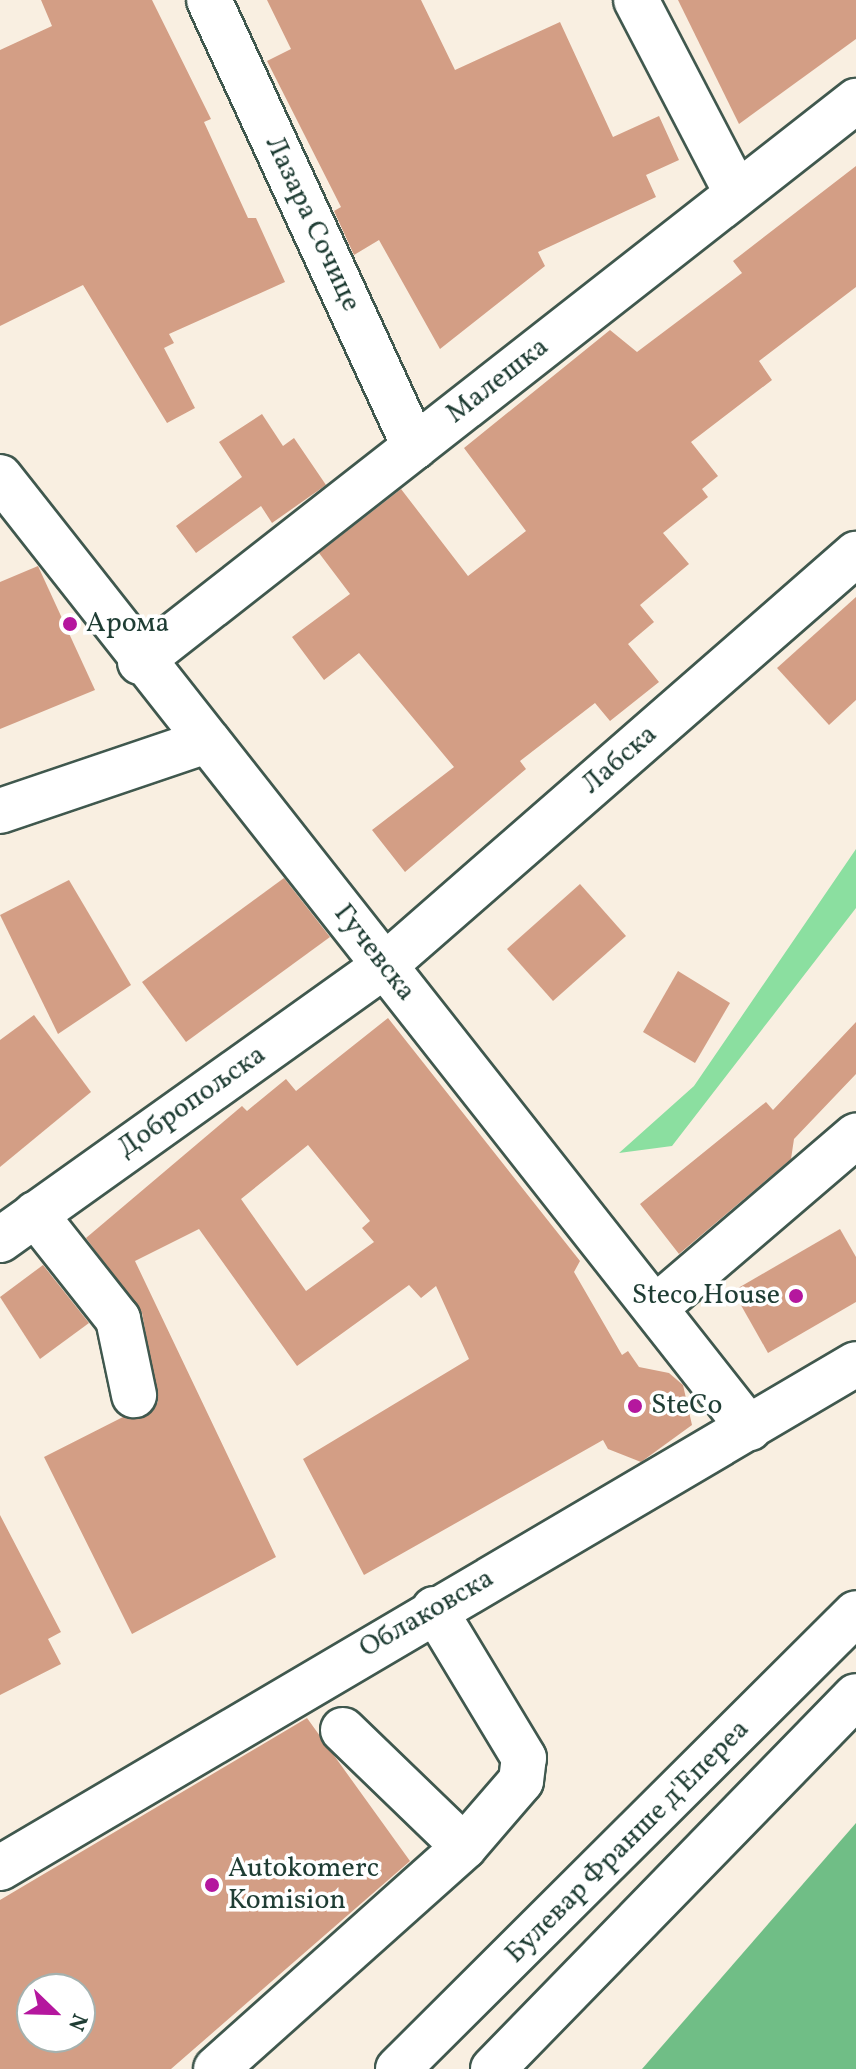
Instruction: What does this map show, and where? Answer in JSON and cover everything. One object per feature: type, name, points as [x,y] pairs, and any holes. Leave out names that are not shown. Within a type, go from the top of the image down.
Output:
[{"type":"main road","name":"Лазара Сочице","points":[[209,0],[415,447]]},
{"type":"main road","points":[[636,0],[736,192]]},
{"type":"main road","name":"Малешка","points":[[140,662],[856,101]]},
{"type":"main road","name":"Гучевска","points":[[3,487],[749,1428]]},
{"type":"main road","name":"Лабска","points":[[384,966],[856,554]]},
{"type":"main road","points":[[0,811],[207,741]]},
{"type":"main road","name":"Добропољска","points":[[9,1232],[384,966]]},
{"type":"main road","points":[[655,1308],[847,1145]]},
{"type":"main road","points":[[9,1232],[118,1319],[134,1395]]},
{"type":"main road","name":"Облаковска","points":[[0,1868],[434,1609],[856,1364]]},
{"type":"main road","points":[[216,2069],[464,1847],[506,1805],[524,1758],[434,1609]]},
{"type":"main road","name":"Булевар Франше д'Епереа","points":[[398,2069],[856,1613]]},
{"type":"main road","points":[[493,2069],[856,1696]]},
{"type":"main road","points":[[343,1730],[464,1847]]},
{"type":"green space","points":[[856,849],[856,908],[672,1146],[619,1153],[694,1086]]},
{"type":"green space","points":[[856,1823],[856,2069],[642,2069]]},
{"type":"building","points":[[41,0],[152,0],[211,119],[204,122],[248,218],[256,218],[285,282],[169,334],[174,343],[164,348],[195,408],[167,423],[83,285],[0,326],[0,50],[52,26]]},
{"type":"building","points":[[267,0],[421,0],[455,70],[560,22],[613,137],[659,116],[679,160],[646,175],[656,197],[538,252],[545,266],[440,349],[379,240],[354,255],[334,211],[341,207],[267,61],[291,49]]},
{"type":"building","points":[[678,0],[856,0],[856,39],[739,124]]},
{"type":"building","points":[[856,166],[856,287],[759,361],[772,380],[691,442],[718,476],[702,489],[708,497],[663,533],[689,564],[640,605],[654,622],[628,644],[659,682],[610,721],[595,703],[520,761],[526,769],[405,872],[372,830],[454,767],[359,653],[324,680],[292,637],[350,594],[319,553],[401,489],[468,576],[526,531],[464,448],[610,330],[637,352],[742,273],[733,261]]},
{"type":"building","points":[[262,414],[283,446],[294,438],[326,485],[272,523],[261,506],[196,553],[176,526],[242,477],[219,442]]},
{"type":"building","points":[[38,566],[95,690],[0,729],[0,582]]},
{"type":"building","points":[[856,597],[856,700],[829,725],[777,668]]},
{"type":"building","points":[[284,878],[330,937],[186,1042],[142,982]]},
{"type":"building","points":[[69,880],[131,985],[58,1034],[0,915]]},
{"type":"building","points":[[580,884],[626,936],[553,1001],[507,949]]},
{"type":"building","points":[[678,971],[730,1003],[695,1063],[643,1032]]},
{"type":"building","points":[[34,1015],[91,1092],[0,1167],[0,1040]]},
{"type":"building","points":[[388,1018],[580,1261],[574,1272],[622,1355],[628,1351],[639,1367],[669,1373],[683,1385],[692,1425],[641,1462],[608,1449],[603,1440],[364,1575],[303,1459],[469,1359],[436,1286],[421,1298],[409,1285],[297,1366],[199,1229],[135,1261],[276,1557],[132,1634],[44,1457],[123,1417],[140,1419],[158,1402],[142,1313],[86,1238],[242,1106],[247,1111],[286,1079],[296,1091]],"holes":[[[308,1145],[370,1221],[362,1228],[374,1242],[306,1291],[241,1199]]]},
{"type":"building","points":[[856,1022],[856,1074],[794,1139],[791,1159],[679,1254],[640,1204],[766,1102],[773,1110]]},
{"type":"building","name":"Steco House","points":[[840,1229],[856,1257],[856,1302],[768,1353],[733,1291]]},
{"type":"building","points":[[43,1265],[89,1323],[40,1359],[0,1297]]},
{"type":"building","points":[[0,1515],[61,1632],[48,1639],[61,1664],[0,1695]]},
{"type":"building","name":"Autokomerc Komision","points":[[307,1718],[410,1861],[171,2069],[0,2069],[0,1900]]},
{"type":"place","name":"Арома","points":[[70,624]]},
{"type":"place","name":"Steco House","points":[[796,1296]]},
{"type":"place","name":"SteCo","points":[[635,1406]]},
{"type":"place","name":"Autokomerc Komision","points":[[212,1885]]}]
